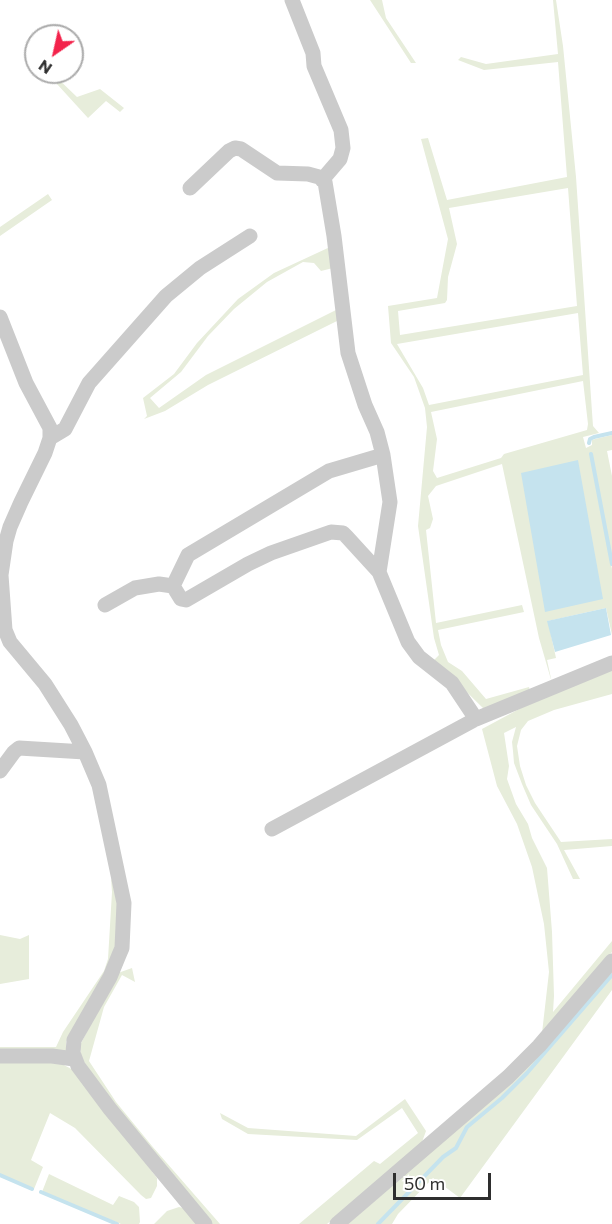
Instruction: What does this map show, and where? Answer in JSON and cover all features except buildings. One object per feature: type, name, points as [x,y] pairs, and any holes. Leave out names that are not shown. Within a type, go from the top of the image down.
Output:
[{"type":"street","points":[[292,0],[313,53],[314,66],[340,130],[343,148],[340,159],[322,180]]},
{"type":"street","points":[[190,188],[235,148],[241,149],[278,173],[308,174],[319,177],[325,183],[334,236],[348,353],[365,405],[377,432],[390,502],[379,572]]},
{"type":"street","points":[[50,438],[65,429],[72,420],[89,383],[166,296],[200,268],[250,236]]},
{"type":"street","points":[[0,317],[26,382],[50,428],[50,438],[8,534],[1,575],[4,622],[10,642],[45,684],[85,752],[99,785],[124,903],[119,956],[110,977],[74,1040],[72,1053],[117,1118],[205,1224]]},
{"type":"street","points":[[173,586],[188,555],[329,471],[383,455]]},
{"type":"street","points":[[173,586],[181,599],[186,600],[271,553],[337,532],[343,533],[379,572],[408,642],[418,657],[452,683],[476,719]]},
{"type":"street","points":[[105,605],[135,588],[159,584],[173,586]]},
{"type":"street","points":[[272,829],[476,719],[612,663]]},
{"type":"street","points":[[0,771],[19,748],[85,752]]},
{"type":"street","points":[[337,1224],[508,1077],[539,1046],[612,961]]},
{"type":"street","points":[[0,1056],[52,1056],[74,1059]]},
{"type":"green space","points":[[370,0],[382,0],[386,18],[416,63],[411,63]]},
{"type":"green space","points":[[553,0],[556,0],[563,46],[576,177],[593,426],[599,433],[583,437],[586,448],[592,445],[592,440],[612,435],[612,450],[607,451],[612,476],[612,558],[592,454],[590,454],[612,569],[612,635],[606,608],[548,621],[556,658],[547,660],[552,683],[539,638],[502,464],[436,486],[428,496],[433,519],[430,528],[426,530],[436,623],[522,605],[524,612],[438,630],[448,662],[462,671],[486,699],[529,687],[530,691],[485,710],[434,660],[439,655],[434,638],[418,526],[427,427],[425,408],[414,377],[391,343],[388,306],[437,298],[448,239],[421,139],[428,138],[447,200],[567,177],[558,62],[484,70],[458,60],[461,57],[486,64],[558,54]],"holes":[[[568,188],[577,306],[400,335],[398,311],[445,303],[447,300],[448,277],[457,244],[449,208]],[[578,313],[583,375],[429,405],[423,388],[397,344]],[[583,381],[588,424],[587,430],[504,454],[501,458],[437,478],[433,471],[437,439],[431,412]]]},
{"type":"green space","points":[[57,84],[63,84],[77,97],[100,89],[124,108],[120,112],[106,101],[88,118]]},
{"type":"green space","points":[[48,194],[52,200],[0,236],[0,227]]},
{"type":"green space","points":[[330,247],[333,268],[321,271],[314,263],[303,262],[267,282],[234,309],[208,336],[181,372],[150,398],[159,408],[206,375],[338,309],[339,320],[208,385],[165,411],[144,419],[147,416],[143,398],[174,374],[197,343],[238,299],[274,273]]},
{"type":"green space","points":[[612,669],[612,694],[554,710],[528,721],[521,730],[517,746],[526,785],[561,842],[612,839],[612,846],[564,850],[580,879],[573,879],[557,844],[531,805],[522,784],[514,763],[512,742],[516,727],[504,733],[509,766],[507,779],[516,804],[528,824],[532,838],[547,868],[552,932],[553,1012],[612,941],[612,952],[542,1033],[549,972],[544,924],[532,867],[517,824],[497,786],[482,729],[521,708]]},
{"type":"green space","points":[[111,878],[120,904],[114,958],[66,1042],[66,1052],[0,1053],[0,1047],[56,1047],[63,1032],[104,971],[108,959]]},
{"type":"green space","points":[[0,935],[20,939],[29,935],[29,979],[0,984]]},
{"type":"green space","points":[[132,968],[135,982],[122,975],[104,1007],[89,1061],[116,1102],[220,1224],[210,1224],[104,1094],[81,1057],[80,1045],[118,973]]},
{"type":"green space","points":[[612,971],[612,974],[527,1072],[502,1097],[467,1126],[455,1148],[443,1157],[376,1224],[348,1224],[519,1076]]},
{"type":"green space","points":[[612,976],[612,990],[460,1198],[433,1178],[398,1214],[392,1224],[380,1224],[444,1157],[457,1148],[467,1127],[503,1098],[528,1073]]},
{"type":"green space","points":[[0,1062],[50,1062],[62,1064],[77,1072],[157,1178],[157,1186],[151,1198],[146,1199],[141,1195],[75,1128],[50,1113],[31,1160],[43,1167],[34,1189],[0,1174]]},
{"type":"green space","points":[[405,1099],[426,1131],[422,1142],[327,1224],[299,1224],[374,1161],[380,1164],[418,1133],[402,1108],[357,1140],[248,1134],[222,1119],[220,1113],[248,1128],[356,1136]]},
{"type":"green space","points":[[49,1174],[113,1205],[119,1196],[134,1202],[139,1207],[139,1224],[121,1224],[42,1192]]},
{"type":"green space","points":[[183,1208],[196,1224],[154,1224],[167,1211]]},
{"type":"water","points":[[578,460],[603,599],[545,612],[521,473]]},
{"type":"water","points":[[606,608],[611,635],[555,652],[547,621]]},
{"type":"waterway","points":[[589,443],[594,437],[612,433]]},
{"type":"waterway","points":[[591,454],[612,564]]},
{"type":"waterway","points":[[378,1224],[443,1157],[456,1148],[467,1127],[502,1098],[527,1073],[612,975]]},
{"type":"waterway","points":[[0,1175],[32,1189]]},
{"type":"waterway","points":[[41,1192],[117,1224]]}]
